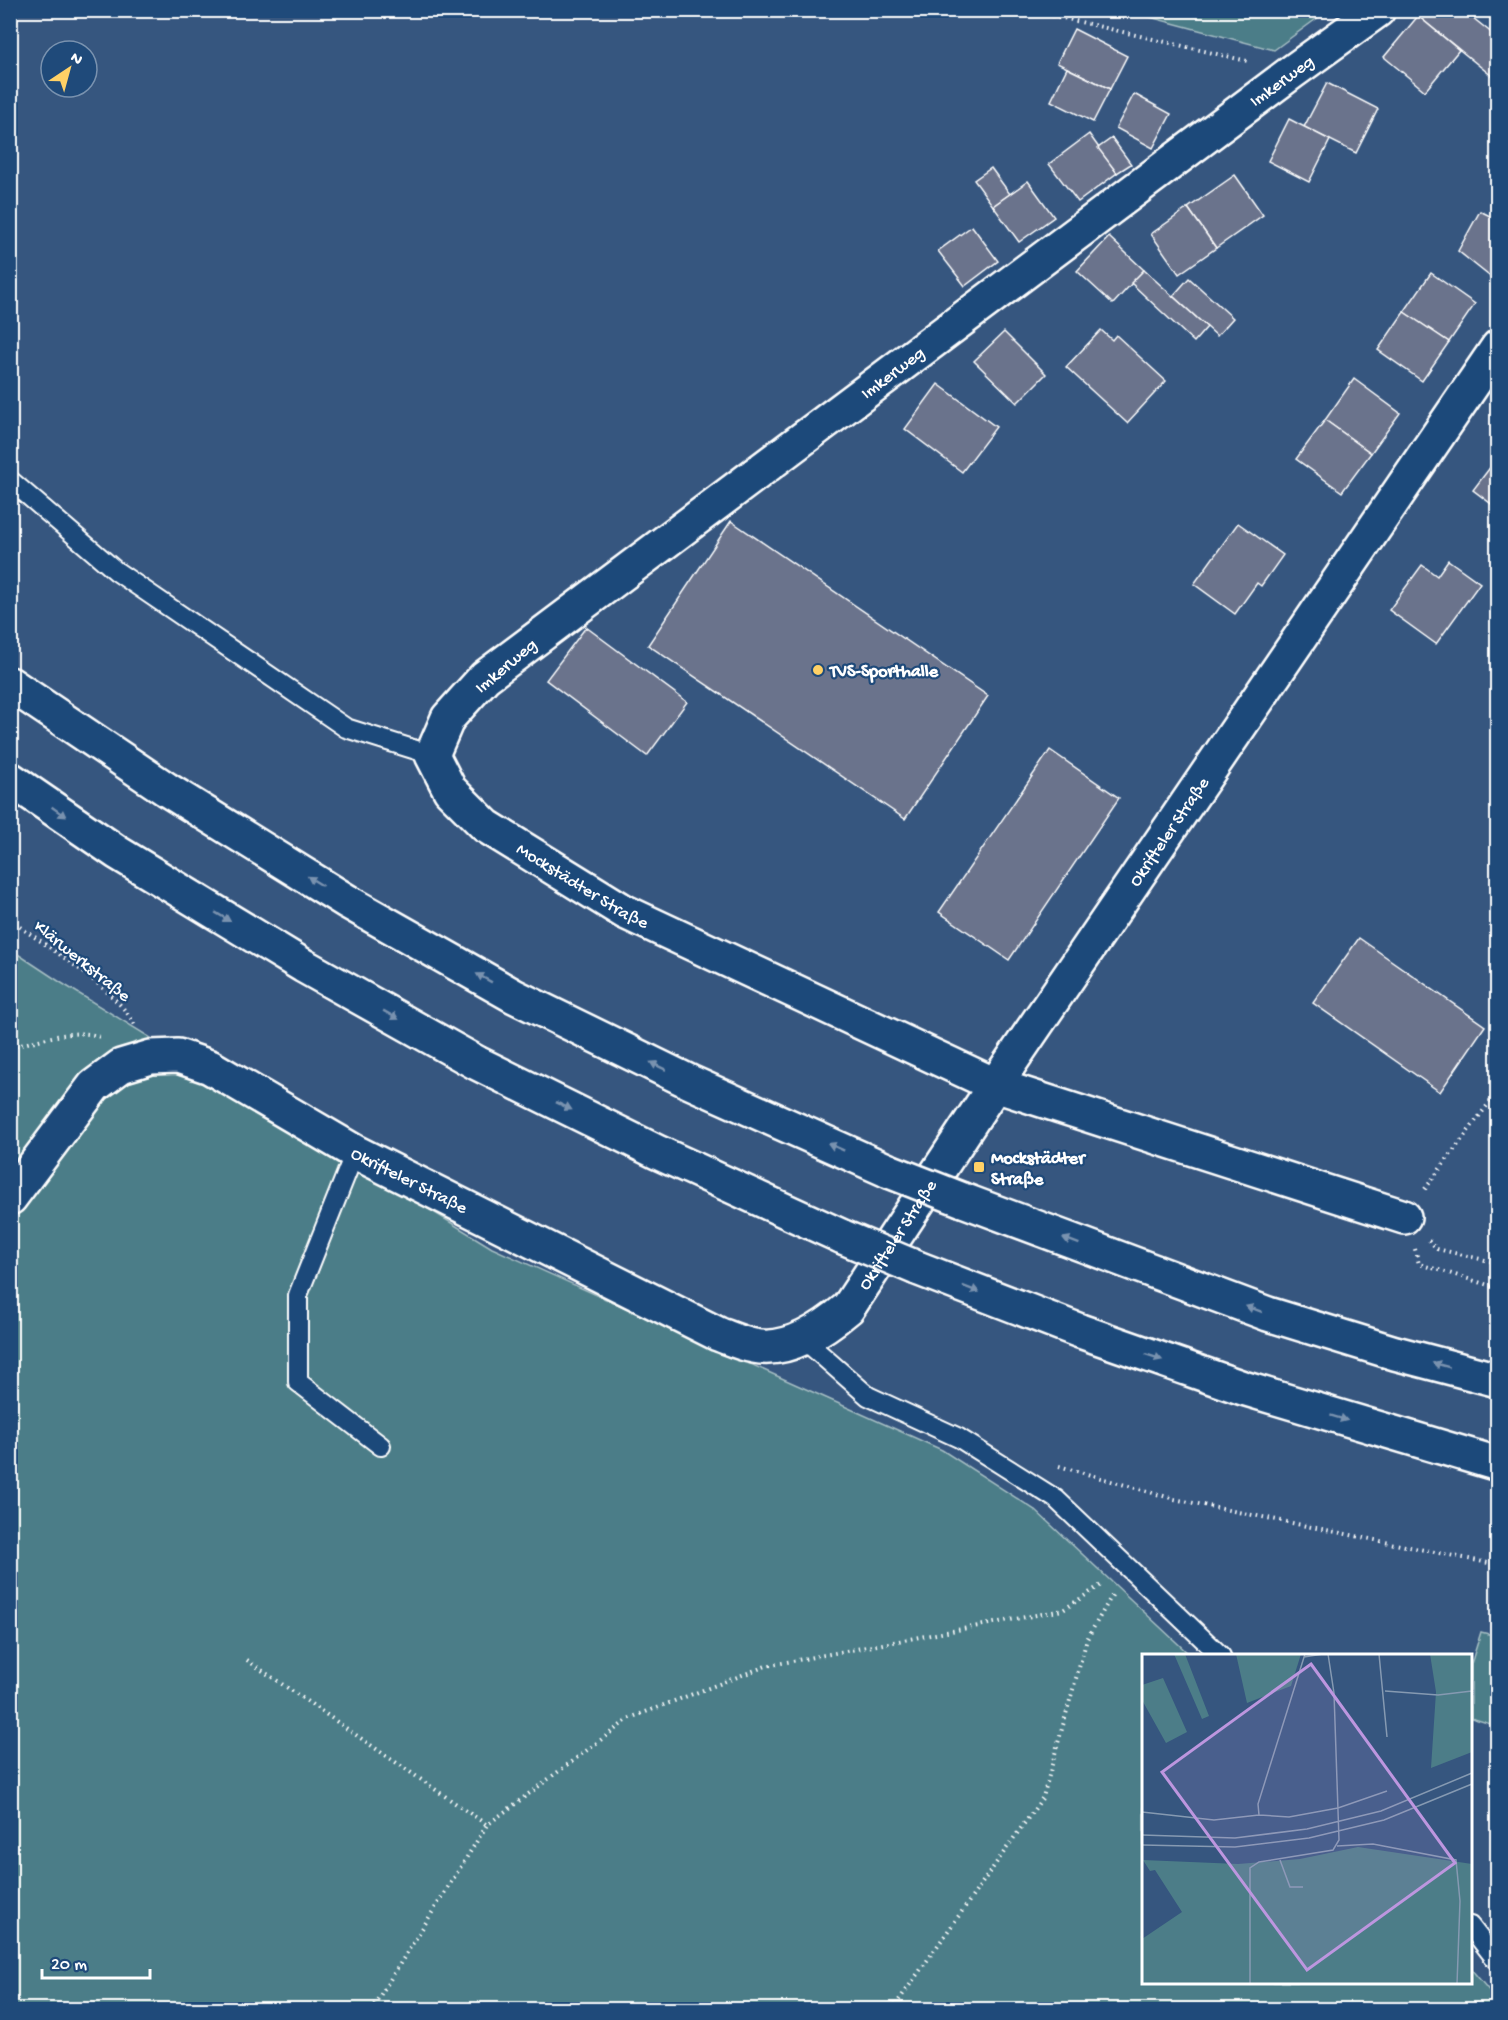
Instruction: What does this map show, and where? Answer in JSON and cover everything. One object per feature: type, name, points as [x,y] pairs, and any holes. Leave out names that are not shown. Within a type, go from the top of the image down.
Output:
[{"type":"main road","name":"Imkerweg","points":[[432,755],[448,718],[485,677],[1378,10]]},
{"type":"main road","name":"Okrifteler Straße","points":[[10,1198],[94,1086],[121,1066],[151,1057],[178,1056],[210,1067],[355,1152],[718,1334],[755,1347],[781,1346],[828,1325],[848,1308],[995,1085],[1497,347]]},
{"type":"main road","points":[[10,684],[166,789],[338,895],[514,996],[690,1082],[889,1171],[1268,1314],[1395,1353],[1497,1380]]},
{"type":"main road","name":"Mockstädter Straße","points":[[432,755],[450,790],[486,826],[625,912],[995,1085],[1404,1217]]},
{"type":"main road","points":[[10,779],[118,853],[284,955],[477,1063],[657,1152],[843,1237],[1080,1331],[1243,1389],[1497,1464]]},
{"type":"lane","points":[[10,480],[116,571],[346,728],[432,755]]},
{"type":"lane","points":[[355,1152],[298,1295],[298,1382],[381,1446]]},
{"type":"lane","points":[[802,1338],[868,1396],[959,1438],[1056,1499],[1219,1654]]},
{"type":"lane","points":[[1472,1929],[1497,1962]]},
{"type":"path","points":[[1029,10],[1292,72]]},
{"type":"path","name":"Klärwerkstraße","points":[[10,920],[104,990],[130,1016],[151,1057]]},
{"type":"path","points":[[10,1048],[41,1039],[90,1032],[151,1057]]},
{"type":"path","points":[[1404,1217],[1497,1091]]},
{"type":"path","points":[[1404,1217],[1437,1248],[1497,1263]]},
{"type":"path","points":[[1404,1217],[1419,1264],[1497,1288]]},
{"type":"path","points":[[1049,1464],[1174,1499],[1497,1565]]},
{"type":"path","points":[[370,2010],[487,1825],[630,1718],[766,1666],[1063,1610],[1127,1568]]},
{"type":"path","points":[[892,2010],[1043,1797],[1087,1640],[1127,1568]]},
{"type":"path","points":[[247,1660],[487,1825]]},
{"type":"green space","points":[[1127,11],[1327,11],[1274,50]]},
{"type":"green space","points":[[10,949],[492,1248],[942,1450],[1035,1510],[1189,1654],[1142,1654],[1142,1984],[1472,1984],[1472,1970],[1497,2000],[1497,2009],[11,2009]]},
{"type":"green space","points":[[1481,1632],[1497,1636],[1497,1726],[1472,1718],[1472,1661]]},
{"type":"building","points":[[1422,10],[1463,10],[1498,38],[1498,81],[1418,16]]},
{"type":"building","points":[[1418,16],[1459,50],[1425,91],[1384,57]]},
{"type":"building","points":[[1074,29],[1127,56],[1110,89],[1057,63]]},
{"type":"building","points":[[1067,68],[1110,89],[1093,122],[1051,101]]},
{"type":"building","points":[[1327,83],[1378,109],[1356,153],[1304,127]]},
{"type":"building","points":[[1134,94],[1171,114],[1153,148],[1116,128]]},
{"type":"building","points":[[1289,119],[1330,140],[1309,182],[1268,161]]},
{"type":"building","points":[[1089,134],[1117,173],[1078,202],[1049,164]]},
{"type":"building","points":[[1112,138],[1131,164],[1117,173],[1098,148]]},
{"type":"building","points":[[991,168],[1010,194],[993,206],[974,180]]},
{"type":"building","points":[[1235,175],[1263,215],[1216,248],[1188,208]]},
{"type":"building","points":[[1028,181],[1054,217],[1019,242],[993,206]]},
{"type":"building","points":[[1188,208],[1216,248],[1179,274],[1151,234]]},
{"type":"building","points":[[1480,211],[1498,220],[1498,283],[1458,251]]},
{"type":"building","points":[[972,226],[998,261],[965,286],[938,251]]},
{"type":"building","points":[[1109,237],[1144,270],[1113,304],[1077,271]]},
{"type":"building","points":[[1144,270],[1207,327],[1194,342],[1131,283]]},
{"type":"building","points":[[1431,273],[1475,304],[1449,342],[1404,312]]},
{"type":"building","points":[[1189,278],[1233,318],[1217,336],[1173,296]]},
{"type":"building","points":[[1404,312],[1449,342],[1422,381],[1378,350]]},
{"type":"building","points":[[1101,330],[1112,340],[1116,335],[1166,381],[1127,423],[1066,367]]},
{"type":"building","points":[[1004,332],[1046,374],[1017,403],[974,361]]},
{"type":"building","points":[[1354,379],[1400,413],[1371,453],[1325,420]]},
{"type":"building","points":[[938,384],[996,427],[962,472],[905,429]]},
{"type":"building","points":[[1325,420],[1371,453],[1342,492],[1296,459]]},
{"type":"building","points":[[1498,457],[1498,509],[1473,490]]},
{"type":"building","name":"TVS-Sporthalle","points":[[731,521],[988,696],[905,819],[648,645]]},
{"type":"building","points":[[1238,523],[1283,555],[1261,586],[1257,583],[1235,614],[1194,584]]},
{"type":"building","points":[[1448,560],[1480,583],[1436,644],[1389,610],[1422,565],[1437,576]]},
{"type":"building","points":[[586,627],[687,702],[647,756],[546,680]]},
{"type":"building","points":[[1050,750],[1119,798],[1009,960],[939,912]]},
{"type":"building","points":[[1359,938],[1485,1026],[1440,1092],[1313,1003]]},
{"type":"place","name":"TVS-Sporthalle","points":[[818,670]]},
{"type":"place","name":"Mockstädter Straße","points":[[979,1167]]}]
